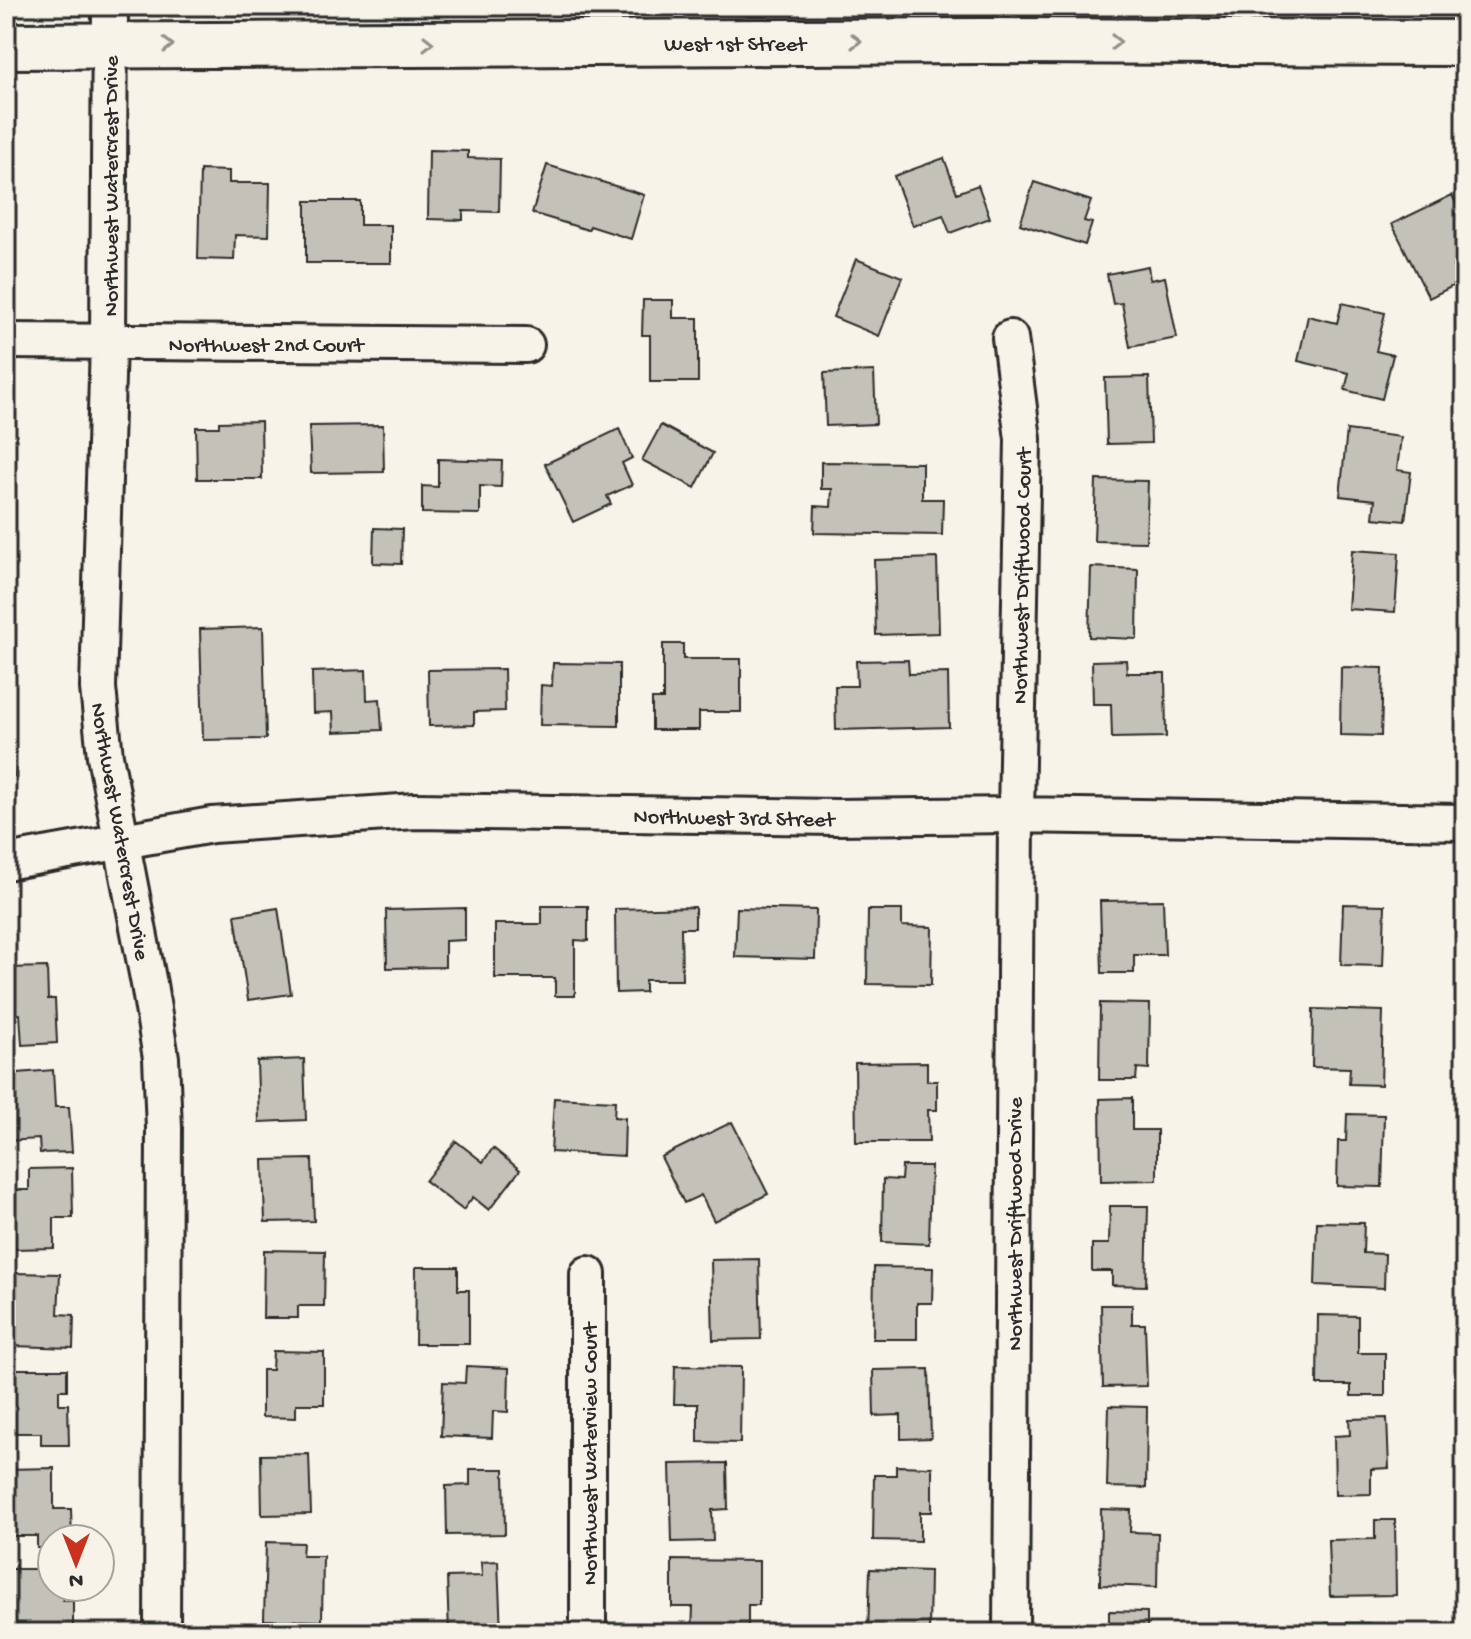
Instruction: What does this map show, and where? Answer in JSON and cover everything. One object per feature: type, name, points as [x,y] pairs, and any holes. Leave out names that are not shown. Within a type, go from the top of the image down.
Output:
[{"type":"main road","name":"West 1st Street","points":[[6,46],[110,27],[968,41],[1465,43]]},
{"type":"street","name":"Northwest Watercrest Drive","points":[[110,27],[108,342],[98,688],[105,756],[161,1058],[164,1128],[162,1633]]},
{"type":"street","name":"Northwest Driftwood Court","points":[[1010,338],[1023,439],[1016,815]]},
{"type":"street","name":"Northwest 2nd Court","points":[[6,341],[526,345]]},
{"type":"street","name":"Northwest 3rd Street","points":[[6,862],[212,825],[415,811],[1465,822]]},
{"type":"street","name":"Northwest Driftwood Drive","points":[[1011,1633],[1016,815]]},
{"type":"street","name":"Northwest Waterview Court","points":[[588,1274],[588,1633]]},
{"type":"building","points":[[429,150],[468,151],[468,158],[500,159],[499,212],[463,211],[463,220],[428,219]]},
{"type":"building","points":[[944,158],[957,193],[978,185],[990,218],[950,233],[943,215],[913,226],[894,176]]},
{"type":"building","points":[[547,165],[644,195],[631,239],[532,213]]},
{"type":"building","points":[[200,170],[229,171],[229,183],[270,183],[269,236],[235,235],[234,260],[198,259]]},
{"type":"building","points":[[1034,182],[1091,201],[1084,221],[1092,223],[1085,245],[1020,224]]},
{"type":"building","points":[[1452,195],[1465,221],[1465,259],[1453,266],[1461,282],[1429,298],[1392,224]]},
{"type":"building","points":[[306,201],[360,201],[360,225],[391,225],[391,263],[306,263]]},
{"type":"building","points":[[856,259],[902,277],[879,336],[833,317]]},
{"type":"building","points":[[1148,266],[1150,280],[1165,277],[1177,338],[1130,347],[1122,303],[1113,304],[1107,274]]},
{"type":"building","points":[[643,300],[673,300],[673,318],[698,318],[698,382],[650,382],[650,335],[642,335]]},
{"type":"building","points":[[1342,303],[1385,313],[1376,351],[1393,355],[1382,399],[1345,390],[1349,373],[1298,361],[1308,316],[1337,323]]},
{"type":"building","points":[[874,371],[876,424],[826,426],[824,373]]},
{"type":"building","points":[[1149,377],[1151,443],[1107,444],[1105,378]]},
{"type":"building","points":[[261,421],[262,479],[197,479],[196,427],[219,427],[219,422]]},
{"type":"building","points":[[383,425],[384,472],[311,473],[309,426]]},
{"type":"building","points":[[661,425],[713,453],[695,488],[642,460]]},
{"type":"building","points":[[6,427],[10,427],[13,518],[6,519]]},
{"type":"building","points":[[619,429],[632,458],[622,463],[632,485],[607,496],[611,504],[573,522],[545,464]]},
{"type":"building","points":[[1347,430],[1401,437],[1397,470],[1411,472],[1405,521],[1373,518],[1375,500],[1340,496]]},
{"type":"building","points":[[438,459],[502,461],[501,487],[480,486],[480,514],[422,513],[422,486],[438,487]]},
{"type":"building","points":[[821,462],[922,463],[922,499],[943,499],[942,535],[814,533],[815,506],[831,507],[832,489],[821,489]]},
{"type":"building","points":[[1096,480],[1148,481],[1146,542],[1094,541]]},
{"type":"building","points":[[374,528],[402,529],[401,564],[373,563]]},
{"type":"building","points":[[1352,550],[1399,553],[1395,612],[1348,609]]},
{"type":"building","points":[[937,558],[939,633],[876,635],[874,560]]},
{"type":"building","points":[[1091,567],[1138,569],[1137,639],[1089,637]]},
{"type":"building","points":[[263,627],[266,739],[203,740],[200,629]]},
{"type":"building","points":[[663,644],[683,644],[683,659],[741,659],[741,712],[699,712],[699,730],[652,730],[652,699],[663,699]]},
{"type":"building","points":[[908,660],[909,674],[948,673],[949,727],[836,730],[835,686],[857,686],[856,661]]},
{"type":"building","points":[[1126,660],[1127,673],[1165,673],[1166,737],[1112,738],[1111,704],[1093,704],[1092,661]]},
{"type":"building","points":[[553,663],[619,664],[619,726],[540,725],[541,685],[552,686]]},
{"type":"building","points":[[1341,667],[1383,668],[1381,736],[1340,735]]},
{"type":"building","points":[[504,669],[505,711],[474,712],[474,725],[429,726],[428,670]]},
{"type":"building","points":[[366,670],[367,700],[380,699],[382,730],[334,732],[333,712],[313,713],[312,672]]},
{"type":"building","points":[[11,731],[14,776],[6,777],[6,732]]},
{"type":"building","points":[[1163,900],[1165,955],[1134,955],[1134,973],[1102,973],[1100,901]]},
{"type":"building","points":[[1343,904],[1385,905],[1383,966],[1341,965]]},
{"type":"building","points":[[542,906],[588,906],[588,941],[575,940],[575,996],[555,996],[555,978],[495,978],[495,924],[542,924]]},
{"type":"building","points":[[695,907],[695,928],[681,928],[682,980],[645,980],[645,992],[616,993],[615,909]]},
{"type":"building","points":[[278,908],[291,994],[248,1000],[235,915]]},
{"type":"building","points":[[465,908],[465,940],[445,941],[445,967],[387,968],[386,910]]},
{"type":"building","points":[[737,908],[816,910],[815,959],[735,957]]},
{"type":"building","points":[[868,910],[902,910],[902,926],[932,927],[931,985],[867,984]]},
{"type":"building","points":[[47,967],[48,999],[55,999],[57,1043],[22,1045],[20,1014],[6,1015],[6,968]]},
{"type":"building","points":[[1100,1003],[1150,1004],[1149,1069],[1137,1068],[1136,1080],[1099,1080]]},
{"type":"building","points":[[1313,1009],[1383,1011],[1381,1085],[1349,1084],[1350,1068],[1312,1067]]},
{"type":"building","points":[[304,1059],[306,1120],[259,1122],[257,1061]]},
{"type":"building","points":[[927,1062],[927,1081],[937,1081],[937,1110],[928,1110],[929,1142],[856,1142],[855,1063]]},
{"type":"building","points":[[53,1070],[55,1107],[69,1107],[72,1152],[40,1153],[39,1139],[6,1141],[6,1074]]},
{"type":"building","points":[[554,1098],[615,1101],[614,1117],[625,1118],[624,1156],[551,1152]]},
{"type":"building","points":[[1132,1098],[1132,1130],[1157,1130],[1157,1180],[1101,1181],[1100,1099]]},
{"type":"building","points":[[1347,1114],[1384,1115],[1382,1187],[1337,1186],[1338,1141],[1346,1141]]},
{"type":"building","points":[[732,1122],[768,1194],[714,1221],[701,1195],[684,1203],[661,1157]]},
{"type":"building","points":[[456,1141],[483,1162],[493,1148],[520,1170],[489,1210],[473,1197],[463,1210],[425,1181]]},
{"type":"building","points":[[312,1159],[314,1221],[265,1222],[263,1160]]},
{"type":"building","points":[[902,1166],[931,1166],[929,1244],[882,1242],[883,1179],[901,1180]]},
{"type":"building","points":[[72,1168],[73,1218],[54,1218],[54,1248],[14,1249],[13,1190],[29,1190],[29,1169]]},
{"type":"building","points":[[1110,1206],[1148,1206],[1146,1286],[1112,1285],[1112,1271],[1092,1271],[1092,1244],[1109,1244]]},
{"type":"building","points":[[1317,1222],[1364,1223],[1363,1253],[1385,1254],[1384,1288],[1315,1285]]},
{"type":"building","points":[[264,1250],[325,1251],[324,1306],[298,1306],[298,1318],[263,1318]]},
{"type":"building","points":[[759,1259],[761,1339],[713,1340],[711,1260]]},
{"type":"building","points":[[416,1267],[458,1267],[458,1290],[469,1290],[469,1344],[415,1344]]},
{"type":"building","points":[[874,1267],[933,1268],[932,1303],[917,1303],[917,1339],[873,1339]]},
{"type":"building","points":[[14,1273],[60,1274],[58,1314],[74,1315],[73,1348],[13,1346],[14,1336],[6,1336],[6,1310],[13,1310]]},
{"type":"building","points":[[1101,1305],[1132,1305],[1132,1324],[1145,1324],[1147,1386],[1103,1387]]},
{"type":"building","points":[[1318,1315],[1358,1316],[1358,1353],[1385,1353],[1385,1396],[1351,1396],[1351,1385],[1317,1385]]},
{"type":"building","points":[[273,1351],[324,1352],[324,1404],[296,1404],[296,1418],[262,1417],[262,1370],[272,1370]]},
{"type":"building","points":[[466,1366],[509,1368],[508,1412],[493,1411],[492,1438],[441,1436],[443,1382],[465,1383]]},
{"type":"building","points":[[675,1366],[741,1367],[740,1443],[698,1442],[698,1404],[674,1404]]},
{"type":"building","points":[[6,1369],[67,1369],[67,1390],[59,1390],[59,1404],[68,1404],[69,1445],[41,1445],[41,1433],[6,1433]]},
{"type":"building","points":[[929,1369],[931,1438],[901,1439],[901,1415],[874,1416],[873,1370]]},
{"type":"building","points":[[1109,1406],[1147,1407],[1146,1488],[1107,1487]]},
{"type":"building","points":[[1387,1418],[1389,1468],[1371,1469],[1371,1494],[1335,1495],[1334,1436],[1350,1435],[1349,1419]]},
{"type":"building","points":[[309,1454],[311,1514],[262,1515],[261,1455]]},
{"type":"building","points":[[727,1463],[728,1509],[712,1510],[713,1541],[672,1542],[670,1464]]},
{"type":"building","points":[[896,1466],[932,1467],[932,1512],[920,1512],[920,1541],[873,1540],[874,1475],[896,1475]]},
{"type":"building","points":[[54,1468],[54,1509],[71,1509],[71,1523],[36,1523],[36,1536],[6,1536],[6,1469]]},
{"type":"building","points":[[470,1469],[504,1469],[505,1534],[447,1535],[446,1486],[470,1485]]},
{"type":"building","points":[[1101,1509],[1131,1510],[1130,1532],[1158,1533],[1157,1587],[1100,1585]]},
{"type":"building","points":[[1375,1520],[1395,1520],[1396,1595],[1330,1596],[1328,1540],[1375,1539]]},
{"type":"building","points":[[266,1542],[303,1543],[302,1556],[323,1556],[322,1621],[264,1620]]},
{"type":"building","points":[[672,1560],[759,1561],[759,1605],[748,1605],[748,1633],[692,1633],[693,1607],[672,1607]]},
{"type":"building","points":[[498,1561],[501,1633],[449,1633],[447,1577],[482,1576],[481,1562]]},
{"type":"building","points":[[10,1569],[36,1569],[36,1603],[73,1603],[73,1628],[66,1628],[66,1633],[9,1632]]},
{"type":"building","points":[[870,1569],[930,1571],[929,1633],[868,1633]]},
{"type":"building","points":[[1109,1611],[1147,1612],[1147,1633],[1109,1633]]},
{"type":"building","points":[[1326,1623],[1370,1623],[1370,1633],[1326,1633]]}]
